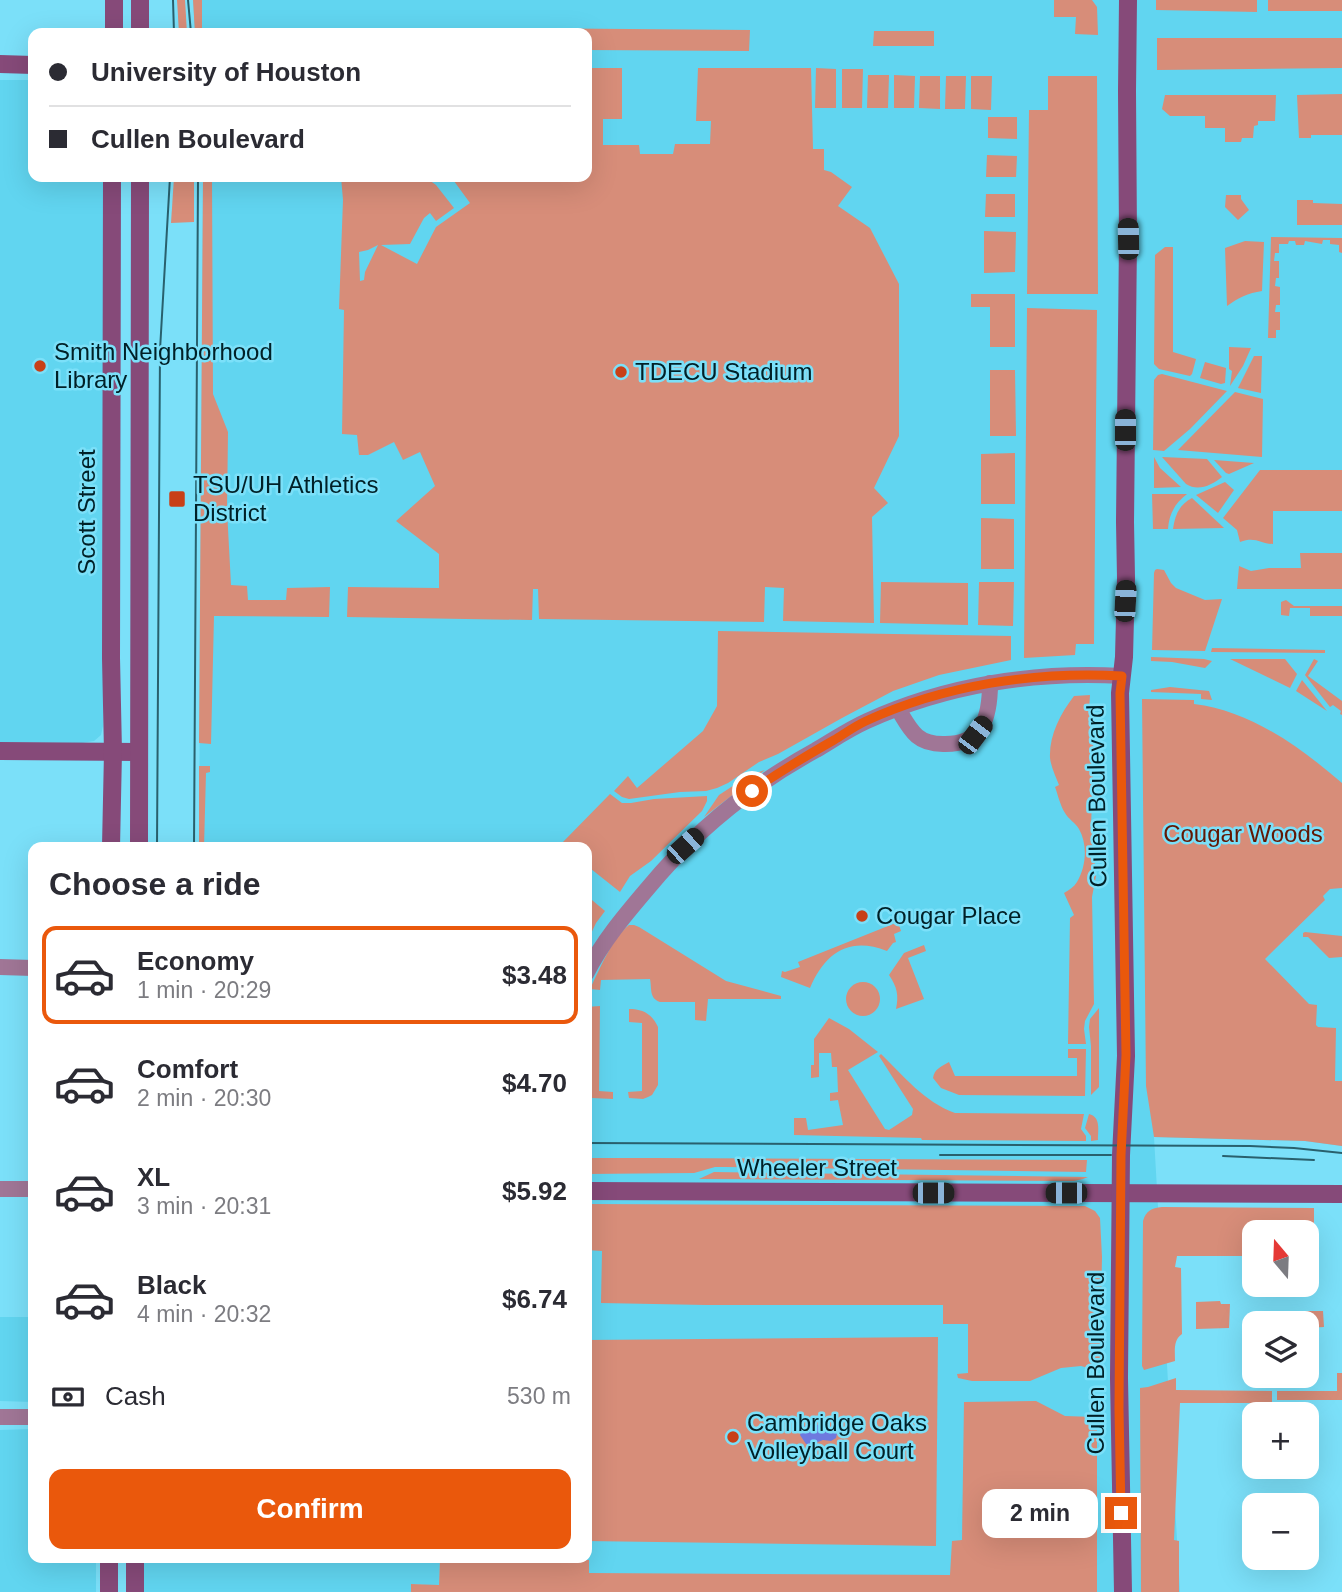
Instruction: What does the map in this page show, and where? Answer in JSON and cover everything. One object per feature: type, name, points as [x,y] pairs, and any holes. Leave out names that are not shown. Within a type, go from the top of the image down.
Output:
[{"type":"main road","points":[[114,0],[114,28]]},
{"type":"main road","points":[[140,0],[140,28]]},
{"type":"main road","name":"Cullen Boulevard","points":[[1123,1592],[1119,1409],[1121,1155],[1126,1055],[1120,693],[1124,657],[1126,578],[1128,0]]},
{"type":"main road","points":[[0,64],[28,65]]},
{"type":"main road","name":"Scott Street","points":[[111,842],[112,182]]},
{"type":"main road","points":[[139,842],[140,182]]},
{"type":"main road","points":[[111,308],[140,308]]},
{"type":"main road","points":[[111,547],[140,547]]},
{"type":"main road","points":[[0,751],[139,752]]},
{"type":"main road","name":"Wheeler Street","points":[[592,1191],[1342,1194]]},
{"type":"main road","points":[[109,1563],[109,1592]]},
{"type":"main road","points":[[135,1563],[135,1592]]},
{"type":"street","points":[[592,965],[617,925],[685,846],[752,791],[792,763],[865,722],[934,696],[990,683],[1055,676],[1122,676]]},
{"type":"street","points":[[898,709],[918,737],[934,744],[957,744],[975,735],[986,720],[990,683]]},
{"type":"street","points":[[0,967],[28,968]]},
{"type":"street","points":[[0,1189],[28,1189]]},
{"type":"street","points":[[0,1417],[28,1417]]},
{"type":"shaded area","points":[[193,0],[1342,0],[1342,1146],[1305,1141],[1154,1137],[1180,1592],[949,1592],[444,1580],[444,1563],[592,1563],[592,842],[199,842],[203,182],[592,182],[592,28],[195,28]]},
{"type":"shaded area","points":[[0,80],[28,80],[28,182],[106,182],[103,726],[101,735],[94,741],[82,743],[0,742]]},
{"type":"shaded area","points":[[0,1317],[28,1317],[28,1402],[0,1401]]},
{"type":"shaded area","points":[[28,1429],[28,1563],[96,1563],[96,1592],[0,1592],[0,1430]]},
{"type":"shaded area","points":[[142,1563],[440,1563],[439,1586],[412,1584],[411,1592],[141,1592]]},
{"type":"green space","points":[[177,0],[185,0],[187,28],[179,28]]},
{"type":"green space","points":[[193,0],[202,0],[202,28],[195,28]]},
{"type":"green space","points":[[1054,0],[1092,0],[1097,7],[1098,35],[1075,34],[1076,17],[1054,17]]},
{"type":"green space","points":[[1156,0],[1257,0],[1257,12],[1156,10]]},
{"type":"green space","points":[[1268,0],[1342,0],[1342,11],[1268,11]]},
{"type":"green space","points":[[592,29],[750,30],[749,51],[592,50]]},
{"type":"green space","points":[[874,31],[934,31],[934,46],[873,46]]},
{"type":"green space","points":[[1157,38],[1342,38],[1342,68],[1157,70]]},
{"type":"green space","name":"TDECU Stadium","points":[[592,68],[622,68],[622,119],[603,119],[603,145],[639,145],[640,154],[673,154],[675,144],[710,144],[711,121],[696,121],[698,68],[811,68],[813,149],[824,149],[824,170],[852,187],[838,206],[870,228],[899,284],[899,436],[874,488],[888,503],[872,517],[874,623],[783,621],[784,588],[765,587],[764,622],[539,619],[538,589],[533,589],[532,620],[347,617],[348,587],[439,588],[439,554],[396,521],[435,486],[420,452],[403,460],[394,442],[368,455],[359,455],[357,435],[342,434],[344,310],[339,309],[341,182],[432,182],[436,185],[454,208],[436,221],[430,213],[424,218],[410,244],[381,245],[417,264],[436,227],[470,203],[455,182],[592,182]],"holes":[[[378,245],[364,280],[360,281],[359,252]]]},
{"type":"green space","points":[[816,68],[836,69],[836,108],[815,108]]},
{"type":"green space","points":[[842,69],[863,69],[862,108],[842,108]]},
{"type":"green space","points":[[868,75],[889,75],[888,108],[867,108]]},
{"type":"green space","points":[[894,75],[915,76],[914,108],[894,108]]},
{"type":"green space","points":[[920,76],[940,76],[940,109],[919,108]]},
{"type":"green space","points":[[946,76],[966,76],[965,109],[945,109]]},
{"type":"green space","points":[[971,76],[992,76],[991,110],[971,109]]},
{"type":"green space","points":[[1048,76],[1097,76],[1098,294],[1027,294],[1029,110],[1048,110]]},
{"type":"green space","points":[[1342,94],[1342,135],[1311,135],[1311,138],[1299,138],[1297,95]]},
{"type":"green space","points":[[1165,95],[1276,95],[1275,121],[1258,121],[1258,125],[1254,126],[1253,138],[1242,138],[1241,142],[1225,142],[1225,128],[1205,128],[1205,116],[1170,116],[1162,109]]},
{"type":"green space","points":[[988,117],[1017,117],[1017,139],[988,138]]},
{"type":"green space","points":[[987,155],[1017,156],[1016,177],[986,177]]},
{"type":"green space","points":[[174,182],[194,182],[194,222],[171,223]]},
{"type":"green space","points":[[203,182],[212,182],[213,394],[228,432],[227,510],[231,585],[247,586],[248,600],[286,600],[287,588],[330,587],[329,617],[214,616],[211,744],[199,743]]},
{"type":"green space","points":[[986,194],[1015,194],[1015,217],[985,217]]},
{"type":"green space","points":[[1226,195],[1241,195],[1249,210],[1238,220],[1225,207]]},
{"type":"green space","points":[[1297,200],[1342,204],[1342,225],[1297,225]]},
{"type":"green space","points":[[984,231],[1016,232],[1015,272],[984,273]]},
{"type":"green space","points":[[1271,237],[1342,238],[1342,253],[1339,252],[1339,245],[1330,244],[1330,240],[1323,240],[1322,244],[1305,241],[1304,245],[1296,245],[1295,241],[1289,241],[1288,244],[1279,244],[1279,253],[1275,253],[1274,261],[1279,261],[1279,278],[1276,278],[1275,286],[1280,287],[1280,305],[1276,305],[1275,312],[1280,312],[1280,330],[1276,330],[1276,338],[1268,338]]},
{"type":"green space","points":[[1245,241],[1264,242],[1262,291],[1243,296],[1227,306],[1225,248]]},
{"type":"green space","points":[[1165,247],[1173,247],[1173,352],[1196,359],[1190,376],[1159,369],[1154,364],[1155,255]]},
{"type":"green space","points":[[971,294],[1015,294],[1015,347],[990,347],[990,307],[971,307]]},
{"type":"green space","points":[[1027,308],[1097,310],[1094,644],[1076,644],[1075,655],[1024,658]]},
{"type":"green space","points":[[1229,347],[1251,348],[1230,386],[1232,371],[1229,369]]},
{"type":"green space","points":[[1254,356],[1262,356],[1261,393],[1238,388]]},
{"type":"green space","points":[[1205,362],[1226,368],[1225,383],[1200,378]]},
{"type":"green space","points":[[990,370],[1015,370],[1016,436],[990,436]]},
{"type":"green space","points":[[1162,374],[1227,391],[1164,451],[1153,450],[1154,380]]},
{"type":"green space","points":[[1235,392],[1263,399],[1262,457],[1178,450]]},
{"type":"green space","points":[[1015,453],[1015,504],[981,504],[981,454]]},
{"type":"green space","points":[[1154,457],[1160,468],[1181,487],[1154,488]]},
{"type":"green space","points":[[1162,457],[1207,459],[1222,477],[1205,486],[1191,486],[1186,484]]},
{"type":"green space","points":[[1214,460],[1254,463],[1229,474]]},
{"type":"green space","points":[[1260,470],[1342,470],[1342,511],[1273,511],[1273,544],[1254,540],[1240,542],[1237,530],[1223,518]]},
{"type":"green space","points":[[1225,482],[1234,490],[1218,513],[1196,495]]},
{"type":"green space","points":[[1152,494],[1187,494],[1173,509],[1168,529],[1153,529]]},
{"type":"green space","points":[[1192,498],[1224,528],[1173,529],[1178,511]]},
{"type":"green space","points":[[981,518],[1014,519],[1014,569],[981,569]]},
{"type":"green space","points":[[1300,553],[1342,553],[1342,589],[1237,589],[1239,566],[1251,571],[1301,568]]},
{"type":"green space","points":[[1157,569],[1164,570],[1176,588],[1205,600],[1222,599],[1205,651],[1152,650],[1154,573]]},
{"type":"green space","points":[[881,582],[968,583],[968,625],[880,623]]},
{"type":"green space","points":[[979,582],[1014,582],[1013,626],[978,625]]},
{"type":"green space","points":[[1286,600],[1294,606],[1342,606],[1342,616],[1310,616],[1310,608],[1290,608],[1289,616],[1281,615],[1281,602]]},
{"type":"green space","points":[[718,631],[1011,636],[1011,660],[939,675],[893,691],[759,762],[717,788],[629,799],[622,797],[614,791],[628,776],[637,788],[703,731],[717,706]]},
{"type":"green space","points":[[1212,648],[1325,650],[1325,653],[1211,652]]},
{"type":"green space","points":[[1151,657],[1212,661],[1205,668],[1151,661]]},
{"type":"green space","points":[[1230,659],[1285,659],[1297,674],[1290,688]]},
{"type":"green space","points":[[1314,659],[1318,661],[1308,676],[1342,701],[1342,715],[1333,705],[1330,707],[1305,675]]},
{"type":"green space","points":[[1302,680],[1327,711],[1296,691]]},
{"type":"green space","points":[[1170,687],[1209,691],[1212,700],[1201,699],[1201,694],[1151,692]]},
{"type":"green space","points":[[1090,695],[1094,752],[1091,826],[1096,876],[1092,897],[1094,1004],[1085,1021],[1086,1044],[1068,1044],[1070,918],[1074,915],[1064,893],[1080,876],[1085,849],[1079,829],[1066,815],[1059,800],[1055,787],[1059,785],[1051,765],[1050,750],[1056,726],[1074,696]]},
{"type":"green space","name":"Cougar Woods","points":[[1142,699],[1194,700],[1194,704],[1235,714],[1292,744],[1342,783],[1342,888],[1330,889],[1323,896],[1325,900],[1265,959],[1309,1004],[1317,1005],[1318,1027],[1336,1028],[1335,1081],[1342,1081],[1342,1146],[1305,1141],[1154,1137],[1146,1086]]},
{"type":"green space","points":[[199,766],[210,766],[210,772],[206,773],[204,842],[199,842]]},
{"type":"green space","points":[[765,770],[704,817],[719,795],[748,776]]},
{"type":"green space","points":[[610,794],[622,803],[707,796],[702,811],[651,861],[630,876],[620,892],[592,870],[592,842],[563,842]]},
{"type":"green space","points":[[592,900],[605,911],[592,931]]},
{"type":"green space","points":[[898,922],[901,931],[894,934],[896,942],[887,951],[861,946],[840,951],[823,965],[810,988],[781,977],[782,971],[800,967],[798,962]]},
{"type":"green space","points":[[629,925],[639,927],[726,981],[781,996],[781,999],[708,999],[706,1021],[695,1020],[695,1002],[656,1000],[650,979],[601,980],[600,990],[592,989],[602,963]]},
{"type":"green space","points":[[1305,932],[1342,936],[1342,957],[1329,958],[1308,937],[1303,937]]},
{"type":"green space","points":[[924,945],[926,951],[908,958],[924,999],[896,1009],[897,991],[889,975],[904,953]]},
{"type":"green space","points":[[863,982],[875,987],[880,999],[875,1011],[863,1016],[851,1011],[846,999],[851,987]]},
{"type":"green space","points":[[600,1006],[599,1091],[613,1092],[613,1099],[592,1098],[592,1007]]},
{"type":"green space","points":[[1099,1008],[1099,1087],[1091,1095],[1089,1027],[1090,1019]]},
{"type":"green space","points":[[629,1009],[646,1013],[658,1027],[658,1085],[652,1095],[643,1099],[629,1098],[628,1092],[642,1091],[642,1023],[629,1022]]},
{"type":"green space","points":[[829,1018],[849,1029],[878,1052],[848,1070],[885,1129],[889,1130],[912,1115],[913,1109],[879,1056],[881,1054],[924,1095],[955,1113],[1084,1114],[1081,1129],[1086,1141],[922,1140],[794,1135],[794,1118],[806,1118],[808,1130],[843,1125],[838,1100],[830,1101],[830,1093],[838,1092],[837,1067],[832,1067],[831,1053],[819,1053],[819,1077],[811,1078],[814,1039]]},
{"type":"green space","points":[[1068,1049],[1086,1049],[1085,1096],[959,1095],[941,1088],[933,1078],[941,1066],[949,1062],[955,1076],[1077,1076],[1077,1058],[1068,1058]]},
{"type":"green space","points":[[1089,1114],[1097,1121],[1098,1140],[1091,1141],[1085,1128]]},
{"type":"green space","points":[[592,1158],[1087,1160],[1086,1172],[715,1167],[694,1173],[592,1174]]},
{"type":"green space","points":[[714,1172],[1088,1177],[1074,1181],[699,1179]]},
{"type":"green space","points":[[592,1204],[1085,1206],[1095,1211],[1100,1218],[1100,1358],[1098,1366],[1061,1368],[1030,1381],[972,1381],[958,1378],[957,1374],[968,1373],[968,1324],[943,1324],[943,1305],[601,1303],[602,1251],[592,1250]]},
{"type":"green space","points":[[1155,1208],[1314,1208],[1314,1220],[1242,1220],[1242,1256],[1177,1256],[1175,1267],[1181,1268],[1182,1334],[1176,1343],[1175,1361],[1144,1370],[1143,1221]]},
{"type":"green space","points":[[1220,1301],[1221,1304],[1230,1304],[1229,1328],[1196,1329],[1196,1302]]},
{"type":"green space","points":[[1319,1311],[1323,1311],[1324,1327],[1319,1327]]},
{"type":"green space","points":[[938,1337],[936,1546],[592,1541],[592,1340]]},
{"type":"green space","points":[[1337,1373],[1342,1373],[1342,1400],[1277,1400],[1277,1391],[1337,1391]]},
{"type":"green space","points":[[1176,1378],[1176,1390],[1272,1391],[1272,1402],[1180,1403],[1174,1540],[1179,1541],[1179,1592],[1141,1592],[1140,1388]]},
{"type":"green space","points":[[1036,1401],[1065,1416],[1094,1417],[1097,1420],[1097,1592],[411,1592],[411,1584],[439,1585],[440,1563],[589,1563],[589,1573],[950,1575],[952,1541],[962,1540],[964,1402]]},
{"type":"water","points":[[808,1423],[815,1423],[822,1428],[833,1427],[837,1433],[836,1438],[806,1444],[800,1435]]},
{"type":"tram line","points":[[173,0],[174,28]]},
{"type":"tram line","points":[[188,0],[191,28]]},
{"type":"tram line","points":[[157,842],[160,350],[170,182]]},
{"type":"tram line","points":[[194,842],[198,182]]},
{"type":"tram line","points":[[592,1143],[1250,1146],[1342,1153]]},
{"type":"tram line","points":[[940,1155],[1111,1155]]},
{"type":"tram line","points":[[1223,1156],[1314,1160]]},
{"type":"place","name":"Smith Neighborhood Library","points":[[40,366]]},
{"type":"place","name":"TDECU Stadium","points":[[621,372]]},
{"type":"place","name":"TSU/UH Athletics District","points":[[177,499]]},
{"type":"place","name":"Cougar Place","points":[[862,916]]},
{"type":"place","name":"Cambridge Oaks Volleyball Court","points":[[733,1437]]},
{"type":"route","points":[[752,791],[792,763],[865,722],[934,696],[1017,679],[1093,674],[1122,676],[1120,693],[1126,1055],[1121,1155],[1121,1513]]}]
